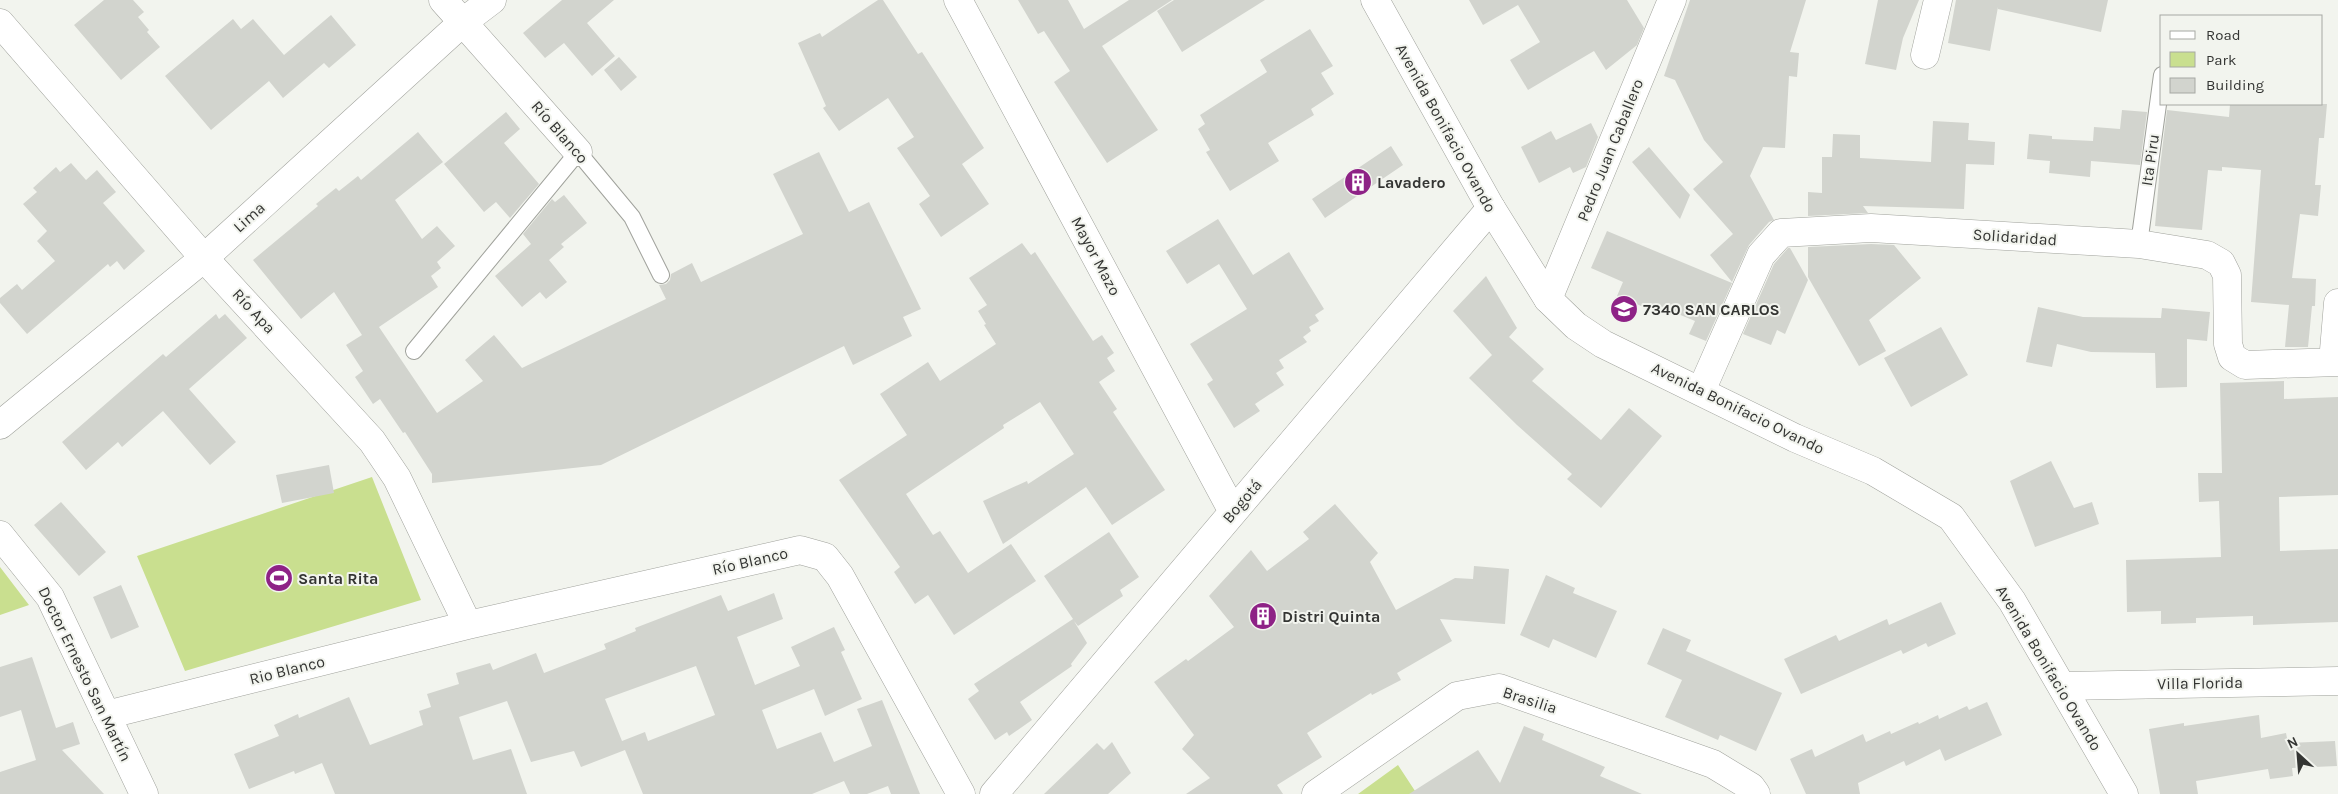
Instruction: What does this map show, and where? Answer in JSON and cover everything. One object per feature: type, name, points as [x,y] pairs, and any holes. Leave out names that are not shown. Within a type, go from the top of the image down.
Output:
[{"type":"street","name":"Río Blanco","points":[[443,0],[578,152]]},
{"type":"street","name":"Lima","points":[[0,425],[204,258],[463,22],[492,0]]},
{"type":"street","name":"Mayor Mazo","points":[[958,0],[1233,512]]},
{"type":"street","name":"Avenida Bonifacio Ovando","points":[[1375,0],[1491,208],[1548,299],[1576,326],[1603,344],[1795,438],[1873,471],[1951,517],[2012,601],[2124,794]]},
{"type":"street","name":"Pedro Juan Caballero","points":[[1548,299],[1672,0]]},
{"type":"street","points":[[1926,55],[1938,0]]},
{"type":"street","name":"Río Apa","points":[[0,23],[204,258],[372,442],[397,478],[468,625]]},
{"type":"street","name":"Bogotá","points":[[994,794],[1491,208]]},
{"type":"street","name":"Solidaridad","points":[[1701,391],[1761,255],[1781,233],[1871,228],[2139,244],[2207,255],[2222,264],[2227,275],[2228,344],[2232,357],[2245,365],[2335,362]]},
{"type":"street","points":[[2335,362],[2338,303]]},
{"type":"street","name":"Doctor Ernesto San Martín","points":[[0,535],[50,597],[144,794]]},
{"type":"street","name":"Río Blanco","points":[[468,625],[800,550],[825,558],[840,576],[961,794]]},
{"type":"street","name":"Rio Blanco","points":[[106,715],[468,625]]},
{"type":"street","name":"Villa Florida","points":[[2062,686],[2338,681]]},
{"type":"street","name":"Brasilia","points":[[1316,794],[1457,696],[1498,688],[1712,764],[1751,787],[1756,794]]},
{"type":"lane","name":"Ita Piru","points":[[2139,244],[2160,90]]},
{"type":"lane","name":"Río Blanco","points":[[578,152],[632,217],[661,275]]},
{"type":"lane","points":[[414,351],[578,152]]},
{"type":"green space","name":"Santa Rita","points":[[372,477],[421,600],[185,671],[137,556]]},
{"type":"green space","points":[[0,567],[29,605],[0,615]]},
{"type":"green space","points":[[1398,765],[1417,794],[1358,794]]},
{"type":"building","points":[[104,0],[133,0],[144,12],[138,17],[149,30],[147,32],[160,47],[121,80],[74,25]]},
{"type":"building","points":[[562,0],[614,0],[587,23],[615,56],[592,76],[564,43],[545,58],[523,33]]},
{"type":"building","points":[[878,0],[883,0],[918,54],[922,52],[984,148],[962,164],[989,204],[941,237],[919,204],[930,196],[897,148],[914,137],[888,98],[839,131],[823,108],[826,106],[798,43],[820,33],[822,37]]},
{"type":"building","points":[[1018,0],[1068,0],[1084,29],[1129,0],[1172,0],[1102,46],[1158,130],[1107,163],[1054,82],[1070,71],[1044,31],[1038,34]]},
{"type":"building","points":[[1174,0],[1265,0],[1182,52],[1157,11]]},
{"type":"building","points":[[1469,0],[1627,0],[1644,28],[1637,45],[1606,70],[1594,51],[1528,90],[1510,60],[1540,42],[1518,5],[1483,25]]},
{"type":"building","points":[[1690,0],[1806,0],[1790,52],[1799,53],[1797,77],[1789,76],[1785,148],[1763,147],[1750,176],[1774,220],[1769,222],[1749,245],[1732,282],[1710,255],[1733,234],[1693,189],[1723,162],[1704,140],[1675,80],[1664,76]]},
{"type":"building","points":[[1878,0],[1919,0],[1903,38],[1896,70],[1865,64]]},
{"type":"building","points":[[1956,0],[2108,0],[2101,32],[1998,9],[1998,7],[1990,51],[1948,43]]},
{"type":"building","points":[[331,15],[356,45],[329,68],[324,63],[283,98],[269,81],[211,130],[165,76],[233,19],[241,29],[253,19],[284,55]]},
{"type":"building","points":[[1310,29],[1333,66],[1321,73],[1334,94],[1311,109],[1314,115],[1268,143],[1279,161],[1230,191],[1206,152],[1210,150],[1198,129],[1205,124],[1200,115],[1267,72],[1260,60]]},
{"type":"building","points":[[619,57],[637,77],[621,91],[604,70]]},
{"type":"building","points":[[2327,104],[2324,138],[2319,138],[2315,185],[2321,185],[2318,216],[2300,214],[2292,278],[2316,279],[2315,306],[2312,306],[2308,347],[2285,347],[2289,305],[2251,302],[2261,170],[2222,167],[2222,171],[2208,170],[2202,230],[2155,226],[2167,110],[2229,117],[2230,105]]},
{"type":"building","points":[[2122,110],[2147,112],[2140,165],[2091,161],[2090,177],[2049,173],[2050,161],[2027,159],[2029,134],[2052,136],[2052,139],[2093,141],[2094,127],[2120,129]]},
{"type":"building","points":[[506,112],[520,129],[504,143],[539,184],[510,218],[496,202],[484,212],[444,164]]},
{"type":"building","points":[[1933,121],[1969,123],[1968,140],[1995,142],[1994,165],[1966,164],[1964,209],[1863,206],[1868,213],[1808,216],[1808,192],[1822,193],[1822,157],[1832,157],[1833,134],[1860,135],[1860,158],[1931,162]]},
{"type":"building","points":[[1591,123],[1598,137],[1586,167],[1573,173],[1570,167],[1539,183],[1521,147],[1551,131],[1556,140]]},
{"type":"building","points":[[418,132],[443,162],[395,200],[422,239],[437,226],[455,246],[437,262],[441,268],[431,276],[438,287],[379,327],[437,413],[483,381],[465,360],[494,335],[522,368],[666,299],[659,285],[666,284],[670,280],[671,274],[692,263],[701,282],[803,234],[773,174],[819,152],[849,212],[869,202],[921,309],[903,317],[912,336],[853,365],[844,346],[601,465],[432,483],[432,474],[405,432],[403,433],[380,399],[373,404],[355,377],[363,371],[346,345],[362,335],[334,292],[301,319],[253,260],[318,206],[316,204],[336,188],[339,191],[358,176],[361,180]]},
{"type":"building","name":"Lavadero","points":[[1391,146],[1403,165],[1325,218],[1312,199]]},
{"type":"building","points":[[1649,147],[1690,195],[1680,219],[1632,162]]},
{"type":"building","points":[[71,163],[86,180],[97,170],[116,192],[103,203],[145,251],[124,270],[117,261],[110,267],[108,264],[27,334],[0,303],[0,298],[17,284],[22,290],[55,261],[37,241],[47,231],[23,204],[37,192],[33,188],[56,167],[60,172]]},
{"type":"building","points":[[564,195],[587,223],[561,244],[564,247],[549,260],[567,282],[546,299],[540,292],[522,307],[495,276],[531,244],[523,234],[552,199],[555,202]]},
{"type":"building","points":[[1218,219],[1253,275],[1289,252],[1324,309],[1315,315],[1319,321],[1309,327],[1311,331],[1303,337],[1307,342],[1279,360],[1284,368],[1276,373],[1284,385],[1255,404],[1260,411],[1234,428],[1207,384],[1213,380],[1190,344],[1247,309],[1219,264],[1187,284],[1166,251]]},
{"type":"building","points":[[1607,231],[1732,283],[1706,341],[1689,334],[1695,321],[1654,304],[1651,310],[1617,296],[1623,282],[1591,268]]},
{"type":"building","points":[[1022,243],[1031,255],[1035,252],[1093,341],[1102,335],[1114,353],[1107,358],[1115,371],[1099,382],[1117,409],[1113,412],[1165,490],[1112,525],[1086,487],[1003,544],[983,501],[1027,481],[1028,484],[1074,454],[1040,402],[1003,425],[1004,428],[906,494],[933,535],[940,531],[968,573],[1011,544],[1036,581],[954,635],[928,595],[915,604],[894,572],[900,567],[839,480],[907,435],[880,394],[928,362],[940,381],[996,344],[978,311],[987,305],[969,278]]},
{"type":"building","points":[[1871,244],[1894,245],[1921,278],[1869,320],[1886,351],[1859,366],[1808,277],[1808,247]]},
{"type":"building","points":[[1790,248],[1808,280],[1785,334],[1777,330],[1771,345],[1743,334],[1774,264]]},
{"type":"building","points":[[1486,276],[1517,328],[1509,337],[1544,369],[1532,381],[1601,440],[1629,408],[1662,436],[1601,508],[1567,479],[1572,474],[1517,425],[1469,378],[1492,355],[1453,311]]},
{"type":"building","points":[[2038,307],[2083,317],[2161,318],[2162,308],[2210,312],[2207,341],[2187,339],[2187,387],[2156,388],[2155,353],[2091,352],[2057,344],[2052,367],[2026,362]]},
{"type":"building","points":[[216,314],[219,319],[225,314],[247,338],[189,389],[236,442],[210,465],[163,411],[122,447],[118,442],[86,470],[62,442],[163,354],[166,357]]},
{"type":"building","points":[[1941,327],[1968,375],[1911,407],[1884,358]]},
{"type":"building","points":[[2284,381],[2284,399],[2338,397],[2338,495],[2279,497],[2280,551],[2338,549],[2338,622],[2253,625],[2253,616],[2196,618],[2196,623],[2161,624],[2161,611],[2127,612],[2126,560],[2221,557],[2219,501],[2199,502],[2198,473],[2222,473],[2220,383]]},
{"type":"building","points":[[2051,461],[2074,508],[2092,502],[2099,524],[2035,547],[2010,481]]},
{"type":"building","points":[[329,465],[334,493],[282,503],[276,475]]},
{"type":"building","points":[[61,502],[106,552],[79,576],[34,525]]},
{"type":"building","points":[[1335,504],[1378,553],[1370,562],[1396,610],[1455,578],[1473,579],[1474,566],[1509,569],[1505,624],[1440,619],[1452,641],[1397,673],[1401,680],[1372,695],[1371,693],[1307,733],[1322,757],[1277,785],[1283,794],[1186,794],[1210,778],[1182,749],[1194,735],[1154,682],[1186,659],[1188,661],[1234,627],[1209,596],[1251,550],[1267,571],[1309,539],[1303,532]]},
{"type":"building","points":[[1109,532],[1139,577],[1120,590],[1123,596],[1078,626],[1074,621],[1087,643],[1071,664],[1072,666],[1020,702],[1032,720],[1009,736],[1007,732],[995,740],[968,699],[979,691],[974,684],[1073,619],[1044,576]]},
{"type":"building","points":[[1546,575],[1575,588],[1573,593],[1617,611],[1596,658],[1553,639],[1549,648],[1520,635]]},
{"type":"building","points":[[121,585],[139,627],[111,639],[93,597]]},
{"type":"building","points":[[774,593],[783,619],[737,637],[755,685],[800,666],[791,647],[834,627],[845,650],[841,652],[862,699],[825,716],[814,689],[762,710],[777,749],[821,732],[834,762],[872,746],[857,709],[882,700],[920,794],[891,794],[888,786],[867,794],[850,794],[844,781],[812,794],[643,794],[625,750],[581,767],[574,751],[531,762],[507,701],[459,717],[473,760],[511,749],[527,794],[335,794],[322,763],[295,774],[294,771],[249,789],[234,754],[279,736],[274,725],[298,714],[299,718],[349,697],[370,745],[423,725],[419,711],[431,707],[427,694],[459,684],[456,673],[490,663],[493,670],[536,653],[544,673],[606,649],[604,644],[636,631],[635,628],[721,595],[728,611]],"holes":[[[696,666],[715,715],[648,741],[645,732],[622,741],[605,699]]]},
{"type":"building","points":[[1941,602],[1956,634],[1928,647],[1926,643],[1903,654],[1901,650],[1801,694],[1784,659],[1836,635],[1839,641],[1887,619],[1889,625]]},
{"type":"building","points":[[1663,628],[1691,640],[1686,651],[1782,693],[1756,751],[1720,735],[1718,740],[1665,717],[1682,680],[1647,664]]},
{"type":"building","points":[[32,657],[56,728],[73,722],[80,744],[62,750],[104,794],[0,794],[0,772],[36,760],[21,710],[0,717],[0,667]]},
{"type":"building","points":[[1987,702],[2002,735],[1945,761],[1940,749],[1906,766],[1904,761],[1858,783],[1860,794],[1806,794],[1790,759],[1812,749],[1815,757],[1863,734],[1866,742],[1890,731],[1891,734],[1938,715],[1939,719],[1967,706],[1969,710]]},
{"type":"building","points":[[2259,715],[2261,738],[2286,733],[2288,743],[2335,741],[2337,766],[2292,768],[2293,776],[2270,779],[2268,769],[2196,781],[2198,794],[2160,794],[2149,729],[2184,723],[2184,726]]},
{"type":"building","points":[[1524,726],[1544,734],[1542,740],[1605,767],[1600,776],[1642,794],[1409,794],[1478,750],[1500,783]]},
{"type":"building","points":[[1112,742],[1131,773],[1108,794],[1044,794],[1097,743],[1104,750]]},
{"type":"place","name":"Lavadero","points":[[1358,182]]},
{"type":"place","name":"7340 SAN CARLOS","points":[[1624,309]]},
{"type":"place","name":"Santa Rita","points":[[279,578]]},
{"type":"place","name":"Distri Quinta","points":[[1263,616]]}]
